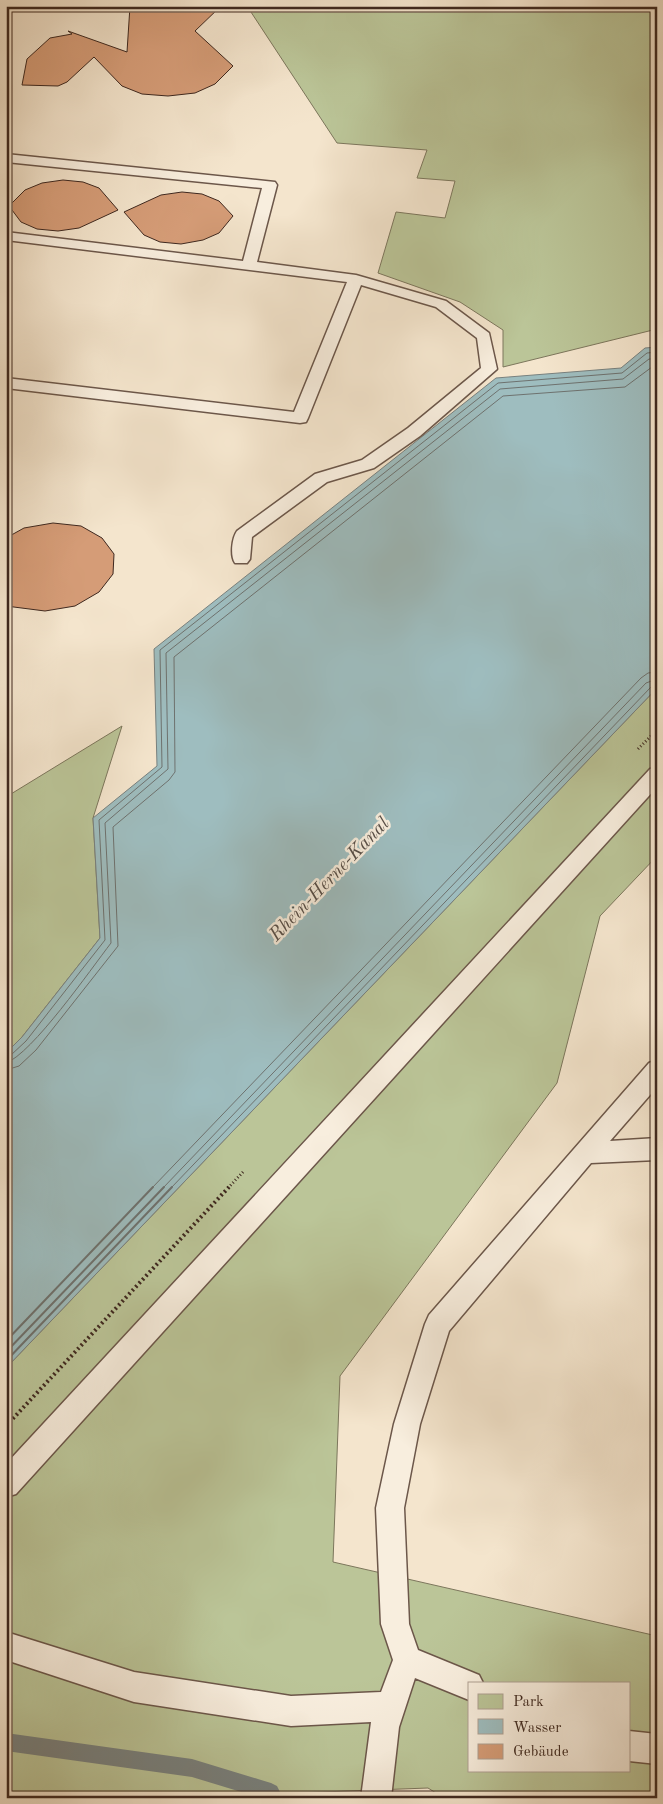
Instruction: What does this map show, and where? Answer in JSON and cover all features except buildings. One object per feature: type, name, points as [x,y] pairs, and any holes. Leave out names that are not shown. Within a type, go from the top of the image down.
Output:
[{"type":"lane","points":[[6,158],[270,185],[249,266]]},
{"type":"lane","points":[[6,236],[356,279],[442,304],[484,336],[489,369],[414,432],[368,464],[320,478],[243,535],[241,559]]},
{"type":"lane","points":[[6,383],[300,418],[356,279]]},
{"type":"lane","points":[[6,1484],[657,774]]},
{"type":"lane","points":[[376,1798],[384,1728],[407,1660],[396,1624],[390,1508],[406,1424],[438,1324],[657,1070]]},
{"type":"lane","points":[[587,1153],[657,1149]]},
{"type":"lane","points":[[6,1646],[134,1687],[261,1707],[291,1711],[391,1706]]},
{"type":"lane","points":[[407,1660],[468,1686]]},
{"type":"lane","points":[[630,1746],[657,1749]]},
{"type":"green space","points":[[247,6],[657,6],[657,329],[503,367],[503,330],[460,302],[378,273],[396,212],[445,218],[455,181],[417,178],[427,150],[337,143]]},
{"type":"green space","points":[[657,688],[657,856],[600,916],[557,1083],[340,1376],[333,1562],[657,1636],[657,1798],[444,1798],[428,1788],[162,1798],[6,1798],[6,1368]]},
{"type":"green space","points":[[122,726],[93,818],[100,938],[22,1037],[6,1053],[6,797]]},
{"type":"water","name":"Rhein-Herne-Kanal","points":[[657,347],[657,688],[6,1368],[6,1053],[22,1037],[100,938],[93,818],[157,766],[154,649],[496,378],[621,368],[645,348]]},
{"type":"waterway","points":[[6,1742],[192,1768],[271,1792]]}]
